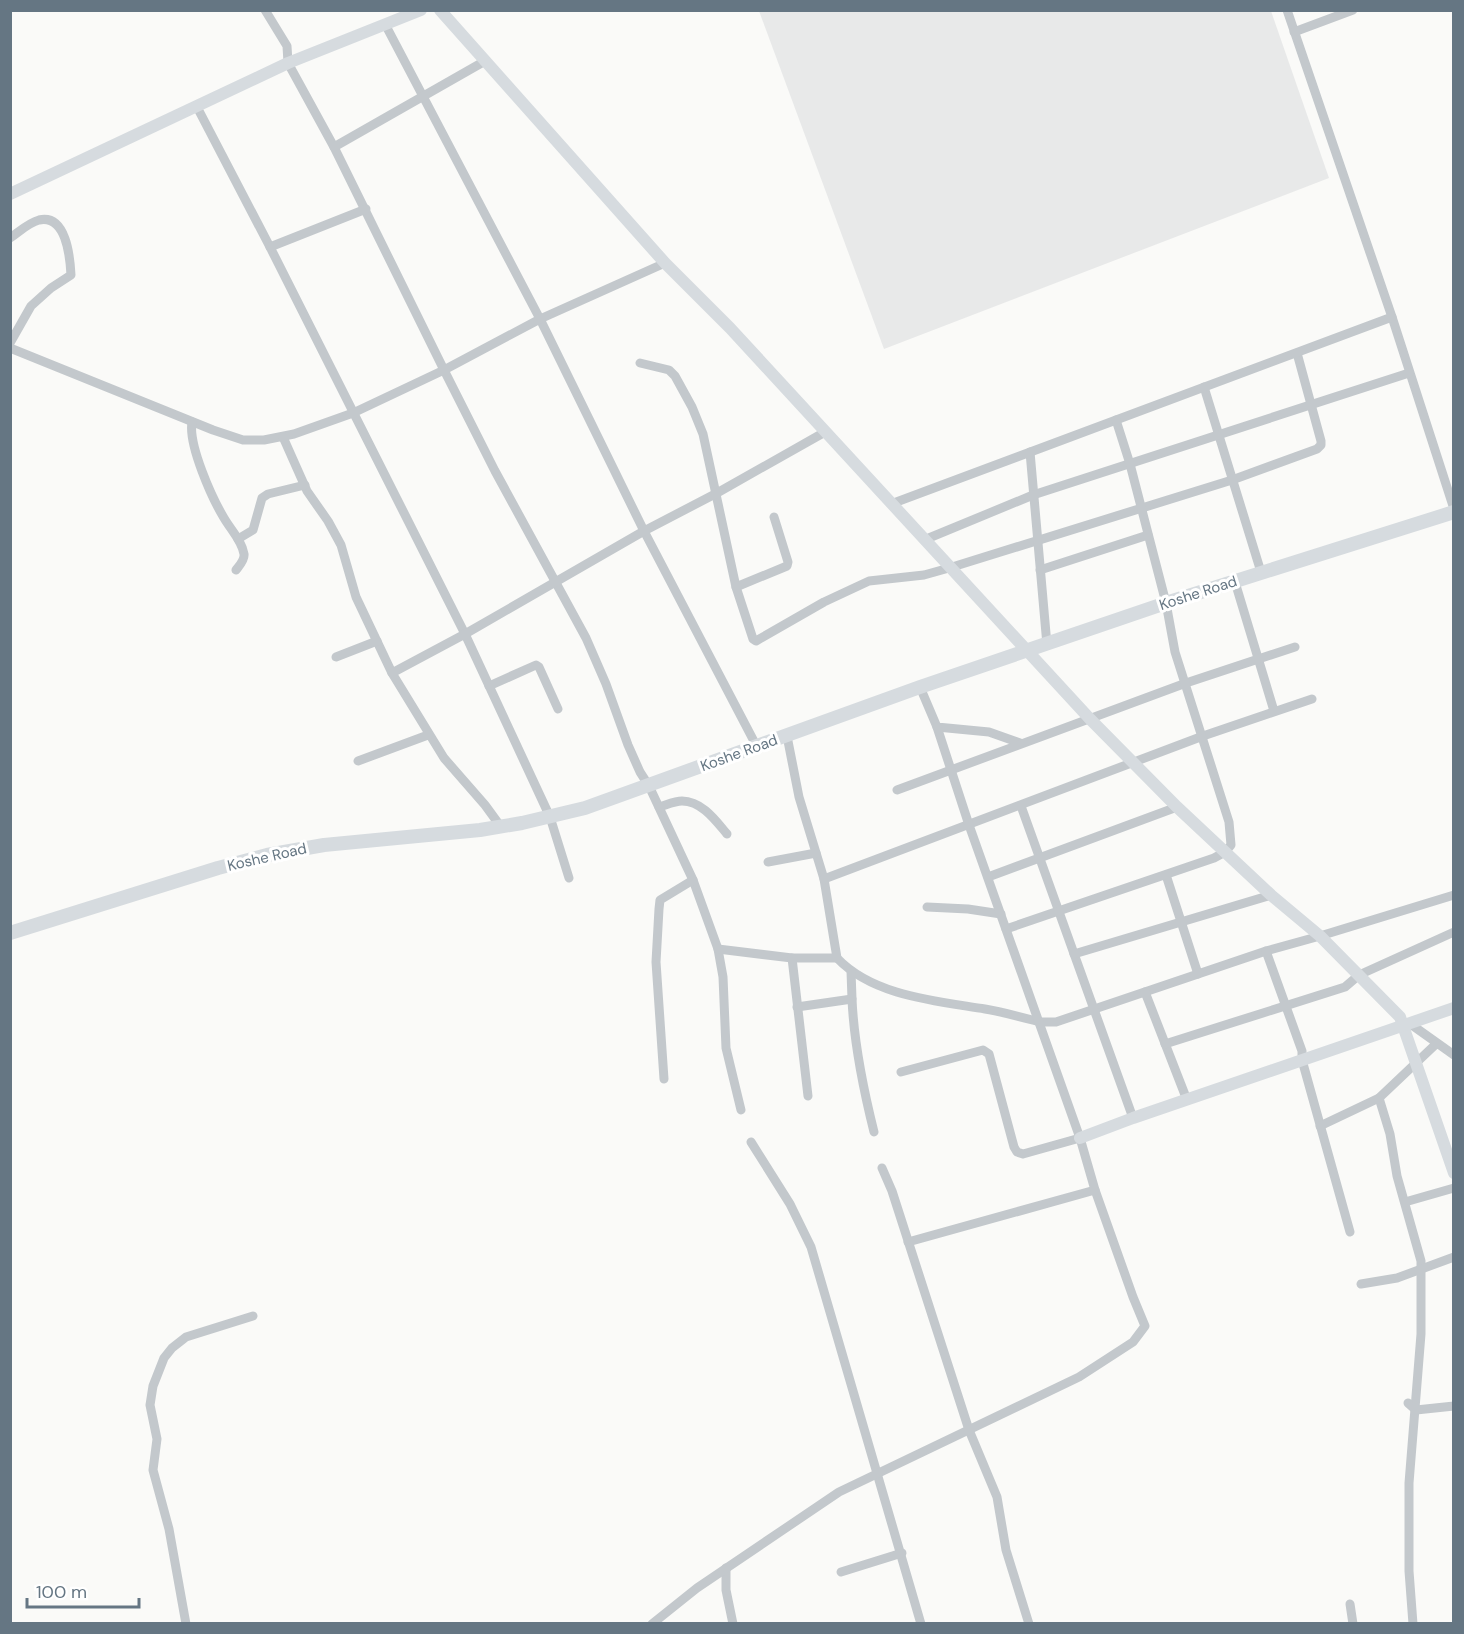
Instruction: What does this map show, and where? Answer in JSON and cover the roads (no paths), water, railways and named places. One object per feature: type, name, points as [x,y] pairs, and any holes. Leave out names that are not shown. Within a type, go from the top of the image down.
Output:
[{"type":"main road","name":"Koshe Road","points":[[10,933],[267,855],[309,847],[413,838],[501,827],[585,808],[920,687],[1166,603],[1454,511]]},
{"type":"street","points":[[265,10],[286,46],[288,63],[366,209],[444,370],[586,638],[628,745],[640,772],[650,786],[693,880],[718,949],[723,977],[726,1048],[741,1110]]},
{"type":"street","points":[[10,194],[288,63],[421,10]]},
{"type":"street","points":[[440,10],[665,263],[729,328],[949,568],[1029,650],[1090,719],[1177,807],[1271,895],[1320,936],[1406,1024],[1454,1055]]},
{"type":"street","points":[[1287,10],[1392,317],[1454,511]]},
{"type":"street","points":[[1294,32],[1353,10]]},
{"type":"street","points":[[385,24],[540,319],[644,531],[757,747]]},
{"type":"street","points":[[334,147],[485,61]]},
{"type":"street","points":[[197,106],[465,634],[550,817],[569,878]]},
{"type":"street","points":[[270,247],[366,209]]},
{"type":"street","points":[[10,238],[40,220],[48,220],[57,224],[63,231],[71,274],[31,306],[10,343]]},
{"type":"street","points":[[10,348],[192,422],[243,440],[264,440],[353,413],[444,370],[540,319],[665,263]]},
{"type":"street","points":[[891,504],[1392,317]]},
{"type":"street","points":[[640,363],[669,370],[675,376],[699,421],[717,493],[736,587],[753,639],[756,641],[825,602],[869,581],[924,575],[949,568],[1038,538],[1232,480],[1317,449],[1321,441],[1297,353]]},
{"type":"street","points":[[924,540],[1033,495],[1409,373]]},
{"type":"street","points":[[1203,387],[1261,572]]},
{"type":"street","points":[[1006,929],[1214,858],[1225,852],[1231,844],[1228,822],[1203,736],[1175,652],[1166,603],[1116,420]]},
{"type":"street","points":[[192,422],[192,439],[207,482],[219,509],[238,539],[244,555],[236,570]]},
{"type":"street","points":[[392,673],[825,432]]},
{"type":"street","points":[[283,436],[304,485],[341,545],[356,597],[392,673],[444,758],[501,827]]},
{"type":"street","points":[[1030,452],[1047,645]]},
{"type":"street","points":[[238,539],[253,530],[262,498],[268,494],[304,485]]},
{"type":"street","points":[[736,587],[787,566],[788,562],[774,517]]},
{"type":"street","points":[[1040,570],[1148,535]]},
{"type":"street","points":[[1235,582],[1274,711]]},
{"type":"street","points":[[336,657],[377,641]]},
{"type":"street","points":[[897,790],[1186,683],[1295,647]]},
{"type":"street","points":[[489,686],[536,665],[539,667],[558,710]]},
{"type":"street","points":[[652,1623],[681,1599],[839,1492],[1079,1377],[1133,1342],[1145,1326],[1095,1190],[1080,1138],[969,825],[937,727],[920,687]]},
{"type":"street","points":[[824,879],[1203,736],[1312,699]]},
{"type":"street","points":[[937,727],[989,732],[1020,743]]},
{"type":"street","points":[[358,761],[428,735]]},
{"type":"street","points":[[787,736],[799,797],[824,879],[837,958],[851,971],[880,986],[908,994],[1040,1022],[1056,1023],[1266,951],[1454,895]]},
{"type":"street","points":[[659,807],[681,801],[690,802],[709,813],[727,834]]},
{"type":"street","points":[[1021,806],[1133,1118]]},
{"type":"street","points":[[988,877],[1177,807]]},
{"type":"street","points":[[768,862],[816,853]]},
{"type":"street","points":[[1166,875],[1198,974]]},
{"type":"street","points":[[664,1079],[656,962],[658,909],[660,900],[693,880]]},
{"type":"street","points":[[1074,954],[1271,895]]},
{"type":"street","points":[[927,907],[968,909],[1001,914]]},
{"type":"street","points":[[1165,1044],[1345,987],[1359,975],[1454,932]]},
{"type":"street","points":[[718,949],[792,958],[837,958]]},
{"type":"street","points":[[1266,951],[1302,1051],[1302,1060],[1350,1232]]},
{"type":"street","points":[[792,958],[808,1096]]},
{"type":"street","points":[[851,971],[853,1032],[859,1071],[874,1132]]},
{"type":"street","points":[[1145,992],[1187,1100]]},
{"type":"street","points":[[797,1007],[852,999]]},
{"type":"street","points":[[901,1072],[982,1050],[989,1054],[1014,1147],[1017,1152],[1023,1154],[1080,1138],[1454,1008]]},
{"type":"street","points":[[1406,1024],[1454,1173]]},
{"type":"street","points":[[1320,1126],[1379,1098],[1436,1044]]},
{"type":"street","points":[[1379,1098],[1419,1251],[1421,1269],[1421,1334],[1409,1483],[1409,1571],[1413,1623]]},
{"type":"street","points":[[751,1142],[805,1232],[879,1473],[921,1623]]},
{"type":"street","points":[[882,1168],[892,1191],[969,1430],[998,1497],[1006,1550],[1029,1623]]},
{"type":"street","points":[[1405,1202],[1454,1188]]},
{"type":"street","points":[[908,1242],[1095,1190]]},
{"type":"street","points":[[1361,1284],[1397,1278],[1454,1257]]},
{"type":"street","points":[[186,1623],[169,1529],[153,1470],[157,1439],[150,1396],[164,1358],[177,1343],[186,1337],[253,1316]]},
{"type":"street","points":[[1408,1402],[1416,1410]]},
{"type":"street","points":[[1416,1410],[1454,1406]]},
{"type":"street","points":[[840,1572],[902,1553]]},
{"type":"street","points":[[726,1568],[726,1590],[733,1623]]},
{"type":"street","points":[[1350,1604],[1353,1623]]}]
